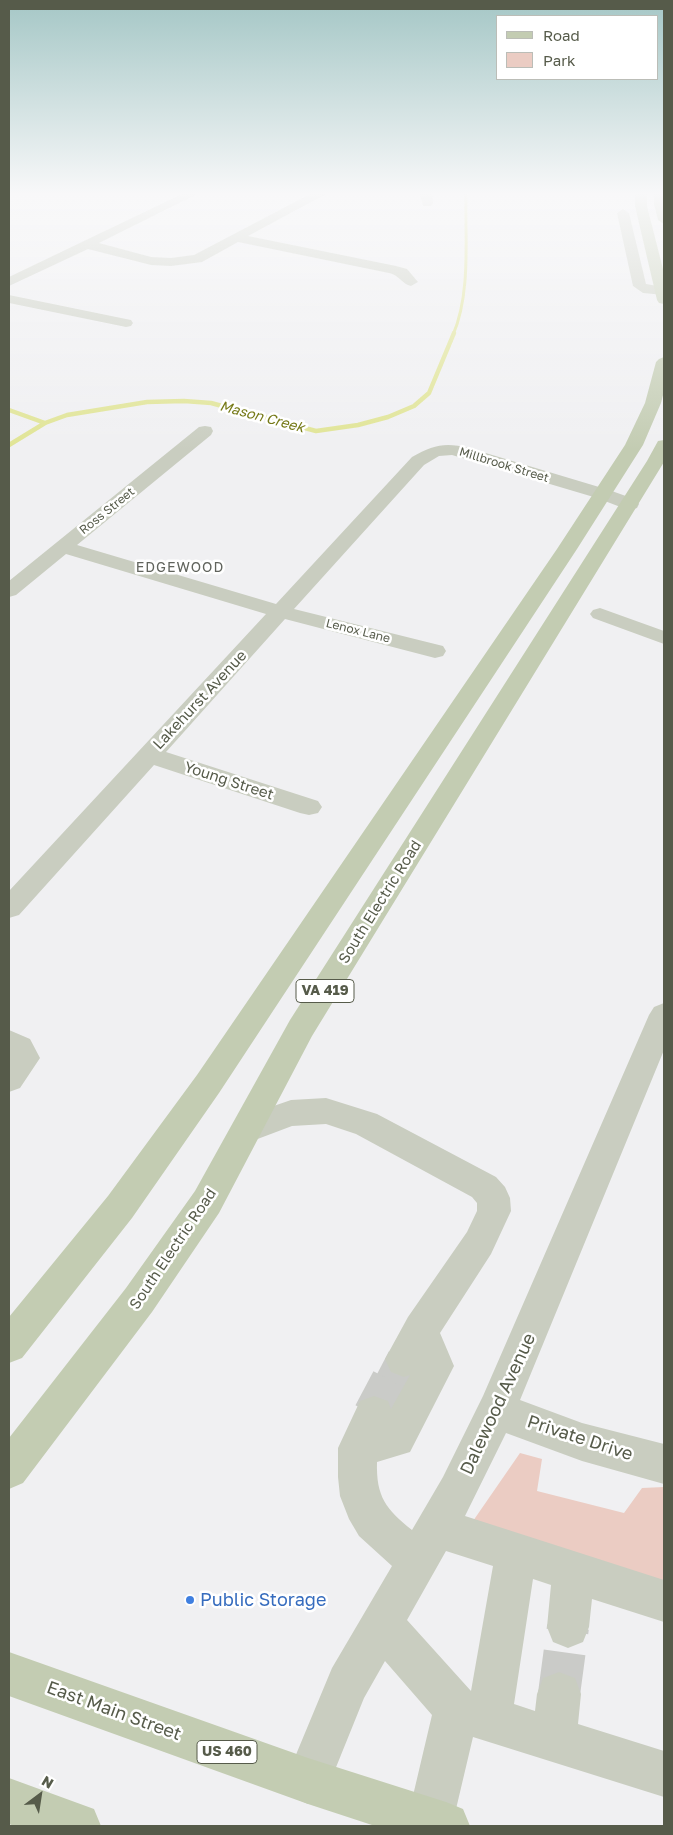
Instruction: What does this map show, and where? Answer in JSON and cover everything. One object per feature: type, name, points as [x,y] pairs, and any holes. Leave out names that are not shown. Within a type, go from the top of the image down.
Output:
[{"type":"main road","points":[[660,279],[664,294]]},
{"type":"main road","name":"VA 419","points":[[9,1345],[120,1206],[208,1084],[604,494],[645,424],[655,398],[664,362]]},
{"type":"main road","name":"VA 419","points":[[630,504],[664,445]]},
{"type":"main road","name":"South Electric Road","points":[[9,1469],[139,1300],[207,1202],[301,1028],[630,504]]},
{"type":"main road","name":"East Main Street","points":[[9,1674],[308,1781],[439,1824]]},
{"type":"main road","points":[[9,1801],[62,1824]]},
{"type":"street","points":[[408,279],[411,282]]},
{"type":"street","points":[[639,279],[641,288],[664,294]]},
{"type":"street","points":[[9,299],[126,322]]},
{"type":"street","name":"Ross Street","points":[[9,590],[205,431]]},
{"type":"street","name":"Millbrook Street","points":[[391,490],[418,461],[428,454],[435,451],[452,450],[604,494],[630,504]]},
{"type":"street","name":"Lakehurst Avenue","points":[[9,908],[282,612],[391,490]]},
{"type":"street","name":"Lenox Lane","points":[[62,547],[282,612],[435,651]]},
{"type":"street","points":[[600,614],[664,638]]},
{"type":"street","name":"Young Street","points":[[150,755],[308,807]]},
{"type":"street","name":"Dalewood Avenue","points":[[308,1781],[348,1684],[457,1491],[497,1410],[664,1015]]},
{"type":"street","points":[[9,1042],[19,1047],[24,1053],[25,1058],[9,1078]]},
{"type":"street","points":[[246,1129],[290,1112],[326,1111],[366,1124],[484,1187],[493,1198],[494,1211],[479,1243],[413,1344],[435,1366],[418,1398],[396,1438],[366,1431],[356,1476],[360,1496],[373,1522],[427,1543],[516,1553],[664,1601]]},
{"type":"street","name":"Private Drive","points":[[497,1410],[582,1442],[664,1464]]},
{"type":"street","points":[[439,1824],[473,1714],[516,1553]]},
{"type":"street","points":[[568,1627],[574,1572]]},
{"type":"street","points":[[381,1623],[473,1714],[664,1774]]},
{"type":"street","points":[[554,1740],[559,1694]]},
{"type":"green space","points":[[520,1453],[542,1459],[537,1491],[624,1513],[642,1488],[664,1487],[664,1584],[473,1521]]},
{"type":"waterway","name":"Mason Creek","points":[[453,335],[459,319],[465,279]]},
{"type":"waterway","name":"Mason Creek","points":[[45,423],[67,415],[147,402],[184,401],[211,403],[316,431],[358,425],[388,417],[414,406],[429,393],[454,333]]},
{"type":"waterway","points":[[9,410],[45,423]]},
{"type":"waterway","name":"Mason Creek","points":[[9,445],[45,423]]},
{"type":"tunnel","points":[[392,1382],[404,1359]]},
{"type":"tunnel","points":[[374,1415],[392,1381]]},
{"type":"tunnel","points":[[559,1694],[568,1627]]},
{"type":"place","name":"Public Storage","points":[[190,1600]]},
{"type":"district","name":"EDGEWOOD","points":[[180,568]]}]
